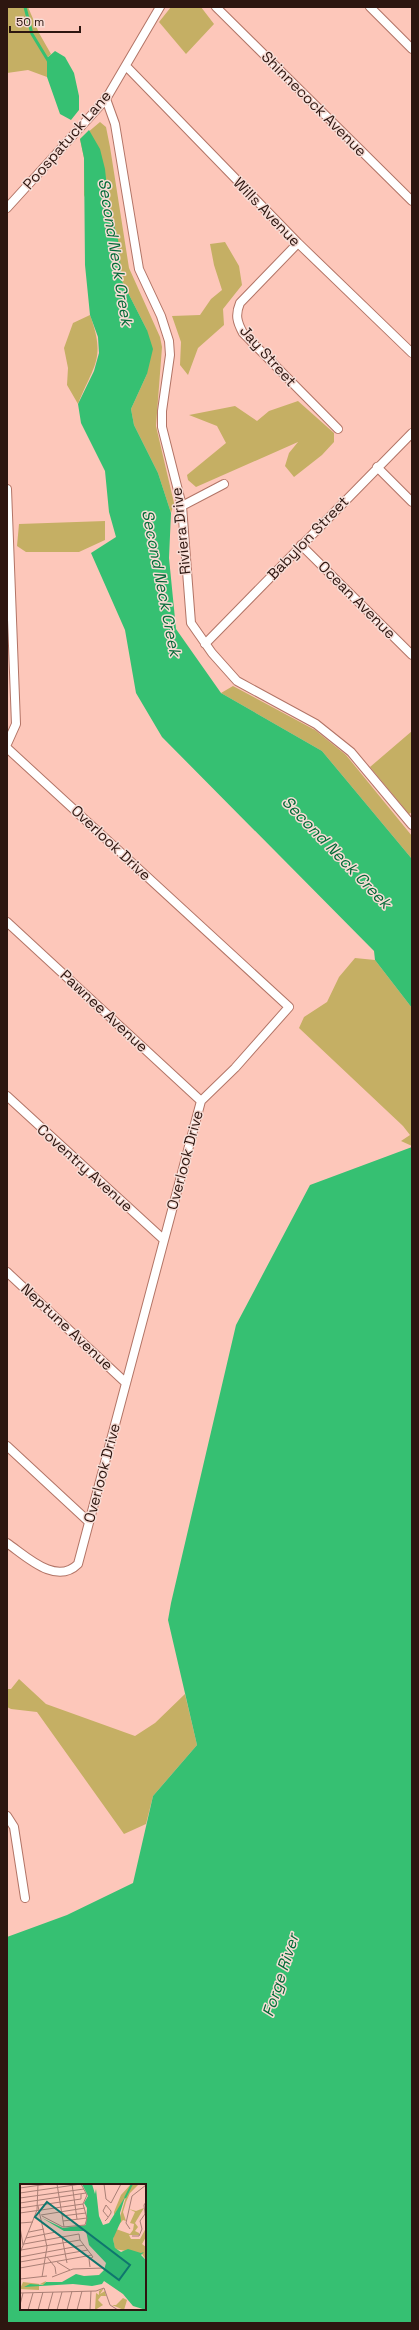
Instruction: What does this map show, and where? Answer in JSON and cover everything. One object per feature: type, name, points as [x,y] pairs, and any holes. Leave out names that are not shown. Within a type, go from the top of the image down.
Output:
[{"type":"street","name":"Poospatuck Lane","points":[[7,208],[106,99],[126,66],[131,53],[160,7]]},
{"type":"street","name":"Shinnecock Avenue","points":[[216,7],[412,201]]},
{"type":"street","points":[[370,7],[412,49]]},
{"type":"street","name":"Wills Avenue","points":[[126,66],[298,243],[412,354]]},
{"type":"street","name":"Riviera Drive","points":[[106,99],[115,124],[138,268],[161,316],[169,341],[170,355],[162,411],[162,427],[182,506],[191,623],[205,644],[237,681],[316,724],[332,735],[351,752],[412,825]]},
{"type":"street","name":"Jay Street","points":[[298,243],[240,303],[236,312],[238,323],[243,332],[338,429]]},
{"type":"street","name":"Babylon Street","points":[[205,644],[412,433]]},
{"type":"street","points":[[377,467],[412,502]]},
{"type":"street","points":[[182,506],[224,484]]},
{"type":"street","points":[[7,489],[9,574],[16,724],[7,744]]},
{"type":"street","name":"Ocean Avenue","points":[[302,545],[412,655]]},
{"type":"street","name":"Overlook Drive","points":[[7,748],[289,1007],[235,1068],[202,1100],[163,1239],[78,1564],[71,1571],[62,1573],[42,1568],[7,1543]]},
{"type":"street","name":"Pawnee Avenue","points":[[7,922],[202,1100]]},
{"type":"street","name":"Coventry Avenue","points":[[7,1096],[163,1239]]},
{"type":"street","name":"Neptune Avenue","points":[[7,1272],[126,1383]]},
{"type":"street","points":[[7,1446],[90,1522]]},
{"type":"street","points":[[7,1816],[14,1827],[25,1898]]},
{"type":"shaded area","points":[[7,7],[28,7],[39,33],[51,54],[47,58],[47,77],[28,70],[7,73]]},
{"type":"shaded area","points":[[171,7],[201,7],[214,24],[186,54],[159,22]]},
{"type":"shaded area","points":[[100,122],[106,127],[110,147],[129,268],[160,337],[162,347],[156,426],[174,503],[171,513],[158,473],[134,425],[131,409],[147,374],[147,330],[122,281],[84,195],[84,158],[80,139]]},
{"type":"shaded area","points":[[225,242],[239,266],[242,285],[223,309],[224,325],[198,348],[188,375],[180,365],[181,342],[172,316],[200,315],[211,299],[222,290],[214,265],[210,244]]},
{"type":"shaded area","points":[[90,315],[97,342],[96,361],[78,404],[67,385],[68,368],[64,348],[73,323]]},
{"type":"shaded area","points":[[298,401],[334,433],[334,442],[322,455],[294,477],[285,466],[289,453],[298,442],[196,487],[188,480],[187,475],[226,443],[217,426],[189,415],[235,406],[257,421],[269,411]]},
{"type":"shaded area","points":[[105,521],[105,540],[79,552],[26,552],[17,546],[19,524]]},
{"type":"shaded area","points":[[233,686],[315,730],[346,755],[412,836],[412,859],[322,751],[221,693]]},
{"type":"shaded area","points":[[412,731],[412,812],[409,814],[370,767]]},
{"type":"shaded area","points":[[355,958],[375,960],[412,1008],[412,1146],[401,1141],[410,1135],[403,1126],[299,1028],[304,1017],[327,1002],[339,977]]},
{"type":"shaded area","points":[[19,1679],[46,1704],[135,1736],[155,1723],[185,1694],[197,1745],[153,1796],[146,1824],[124,1834],[37,1712],[11,1709],[7,1707],[7,1689],[11,1689]]},
{"type":"water","points":[[55,51],[65,57],[74,73],[79,96],[79,110],[71,120],[60,114],[47,77],[47,58]]},
{"type":"water","points":[[89,130],[100,149],[105,169],[109,207],[118,239],[122,281],[147,330],[153,349],[147,374],[131,409],[134,425],[158,473],[171,513],[169,558],[176,629],[221,693],[322,751],[412,859],[412,1008],[375,960],[374,951],[162,737],[136,693],[125,630],[91,553],[116,537],[109,512],[105,471],[81,423],[78,404],[94,371],[99,353],[98,337],[90,315],[85,265],[84,158],[80,139]]},
{"type":"water","name":"Forge River","points":[[412,1147],[412,2323],[7,2323],[7,1937],[67,1915],[133,1883],[153,1796],[197,1745],[168,1620],[236,1325],[310,1185]]},
{"type":"waterway","name":"Second Neck Creek","points":[[25,7],[32,34],[49,62]]}]
